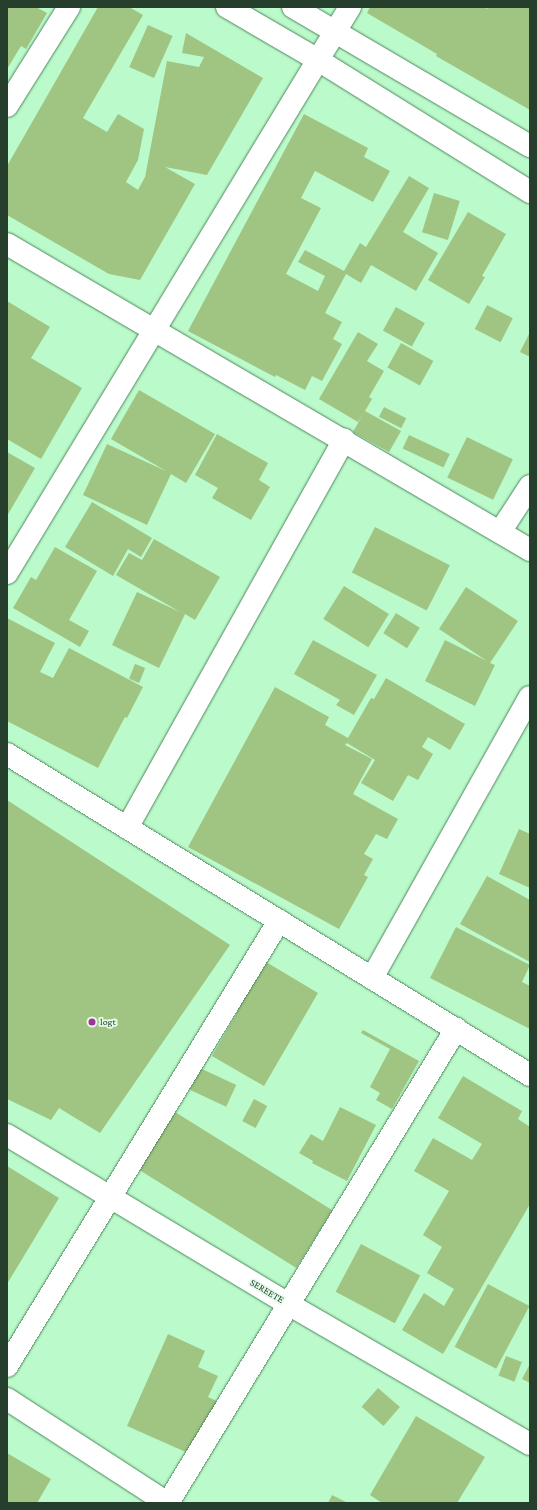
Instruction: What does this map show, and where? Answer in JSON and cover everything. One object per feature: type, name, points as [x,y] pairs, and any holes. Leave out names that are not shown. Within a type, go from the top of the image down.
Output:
[{"type":"street","points":[[7,106],[69,7]]},
{"type":"street","points":[[227,7],[318,60],[530,192]]},
{"type":"street","points":[[293,7],[530,146]]},
{"type":"street","points":[[7,573],[350,7]]},
{"type":"street","points":[[8,246],[344,440],[530,550]]},
{"type":"street","points":[[127,828],[344,440]]},
{"type":"street","points":[[500,532],[530,486]]},
{"type":"street","points":[[372,978],[530,697]]},
{"type":"street","points":[[7,754],[530,1075]]},
{"type":"street","points":[[7,1366],[279,921]]},
{"type":"street","points":[[7,1399],[168,1503],[290,1305],[456,1029]]},
{"type":"street","name":"SEREETE","points":[[7,1135],[290,1305],[530,1444]]},
{"type":"building","points":[[7,7],[36,7],[47,13],[26,49],[21,46],[7,69]]},
{"type":"building","points":[[98,7],[129,7],[143,15],[83,118],[107,132],[118,114],[144,129],[138,160],[126,182],[138,190],[145,177],[167,61],[199,67],[204,57],[182,53],[186,33],[263,78],[207,175],[165,167],[195,184],[140,280],[109,274],[7,215],[7,166]]},
{"type":"building","points":[[370,7],[484,7],[487,9],[488,7],[530,7],[530,110],[436,56],[437,54],[367,13]]},
{"type":"building","points":[[148,25],[173,36],[154,78],[129,67]]},
{"type":"building","points":[[304,114],[368,148],[364,157],[390,171],[373,202],[315,171],[301,198],[321,208],[286,274],[318,291],[325,276],[298,262],[305,250],[344,271],[360,243],[366,247],[409,176],[429,188],[403,232],[438,253],[416,291],[371,265],[361,283],[346,274],[325,313],[342,322],[333,339],[342,344],[322,381],[312,376],[305,390],[276,375],[275,377],[188,331]]},
{"type":"building","points":[[434,193],[460,201],[448,240],[422,232]]},
{"type":"building","points":[[468,212],[506,234],[482,276],[485,277],[469,304],[428,280]]},
{"type":"building","points":[[7,301],[50,327],[31,358],[82,388],[41,459],[7,439]]},
{"type":"building","points":[[487,305],[513,318],[501,342],[475,329]]},
{"type":"building","points":[[396,307],[425,323],[412,347],[383,331]]},
{"type":"building","points":[[358,332],[378,344],[367,361],[384,371],[369,397],[372,399],[365,411],[401,431],[389,452],[353,432],[363,414],[358,422],[319,399]]},
{"type":"building","points":[[530,332],[530,357],[520,352]]},
{"type":"building","points":[[401,343],[433,361],[420,385],[387,367]]},
{"type":"building","points":[[139,390],[215,434],[186,483],[171,474],[147,525],[83,495],[107,444],[166,471],[111,439]]},
{"type":"building","points":[[384,407],[406,418],[401,428],[379,417]]},
{"type":"building","points":[[217,434],[268,463],[259,480],[270,487],[251,520],[212,498],[218,488],[195,475]]},
{"type":"building","points":[[409,435],[450,454],[443,468],[403,449]]},
{"type":"building","points":[[467,437],[513,459],[493,500],[447,477]]},
{"type":"building","points":[[7,452],[35,468],[7,516]]},
{"type":"building","points":[[92,502],[152,538],[141,557],[128,549],[113,576],[65,547]]},
{"type":"building","points":[[375,527],[450,565],[427,611],[352,572]]},
{"type":"building","points":[[154,539],[220,577],[195,620],[185,614],[159,668],[112,645],[137,592],[180,612],[116,575],[129,553],[142,560]]},
{"type":"building","points":[[55,547],[97,571],[69,620],[89,631],[80,647],[13,608],[31,577],[36,580]]},
{"type":"building","points":[[344,586],[389,614],[368,647],[323,619]]},
{"type":"building","points":[[466,587],[518,621],[490,663],[495,665],[475,706],[425,681],[445,640],[487,661],[439,629]]},
{"type":"building","points":[[396,613],[420,628],[407,648],[383,633]]},
{"type":"building","points":[[7,618],[55,643],[40,672],[53,678],[69,648],[143,687],[98,768],[7,721]]},
{"type":"building","points":[[313,640],[377,675],[354,715],[336,705],[340,700],[294,674]]},
{"type":"building","points":[[135,664],[145,668],[139,683],[129,679]]},
{"type":"building","points":[[386,678],[465,724],[450,750],[428,737],[422,747],[433,754],[418,780],[408,775],[393,801],[361,783],[375,760],[347,743],[345,745],[372,759],[353,794],[398,819],[387,839],[376,834],[364,854],[373,859],[364,875],[368,877],[339,929],[188,847],[275,687],[329,717],[325,725],[348,738],[371,698],[374,699]]},
{"type":"building","name":"logt","points":[[7,800],[230,945],[100,1133],[59,1108],[51,1120],[7,1099]]},
{"type":"building","points":[[519,829],[530,834],[530,888],[499,874]]},
{"type":"building","points":[[487,876],[530,900],[530,962],[460,924]]},
{"type":"building","points":[[456,927],[530,965],[522,982],[530,986],[530,1029],[430,978]]},
{"type":"building","points":[[261,959],[318,993],[264,1086],[212,1056],[237,1013],[232,1009]]},
{"type":"building","points":[[363,1030],[419,1061],[392,1109],[376,1100],[380,1093],[370,1087],[390,1049],[361,1033]]},
{"type":"building","points":[[200,1068],[236,1085],[226,1107],[190,1090]]},
{"type":"building","points":[[463,1076],[522,1111],[518,1119],[530,1127],[530,1204],[443,1354],[402,1330],[424,1293],[444,1306],[454,1289],[427,1273],[442,1247],[423,1235],[449,1191],[414,1171],[433,1138],[472,1160],[482,1144],[438,1118]]},
{"type":"building","points":[[254,1099],[267,1106],[256,1128],[242,1121]]},
{"type":"building","points":[[167,1107],[332,1210],[296,1268],[131,1165]]},
{"type":"building","points":[[340,1107],[376,1125],[347,1181],[312,1163],[313,1161],[299,1153],[311,1134],[323,1141]]},
{"type":"building","points":[[7,1166],[59,1198],[7,1284]]},
{"type":"building","points":[[361,1244],[420,1275],[395,1323],[336,1292]]},
{"type":"building","points":[[488,1284],[529,1306],[496,1369],[455,1347]]},
{"type":"building","points":[[168,1334],[205,1351],[198,1367],[218,1376],[208,1397],[221,1403],[197,1457],[127,1426]]},
{"type":"building","points":[[506,1356],[522,1362],[514,1382],[498,1376]]},
{"type":"building","points":[[530,1364],[530,1383],[522,1379]]},
{"type":"building","points":[[378,1388],[400,1407],[383,1426],[362,1407]]},
{"type":"building","points":[[416,1416],[485,1457],[457,1503],[382,1503],[370,1495]]},
{"type":"building","points":[[7,1453],[51,1479],[37,1503],[7,1503]]},
{"type":"building","points":[[332,1495],[348,1503],[328,1503]]},
{"type":"place","name":"logt","points":[[92,1022]]}]
